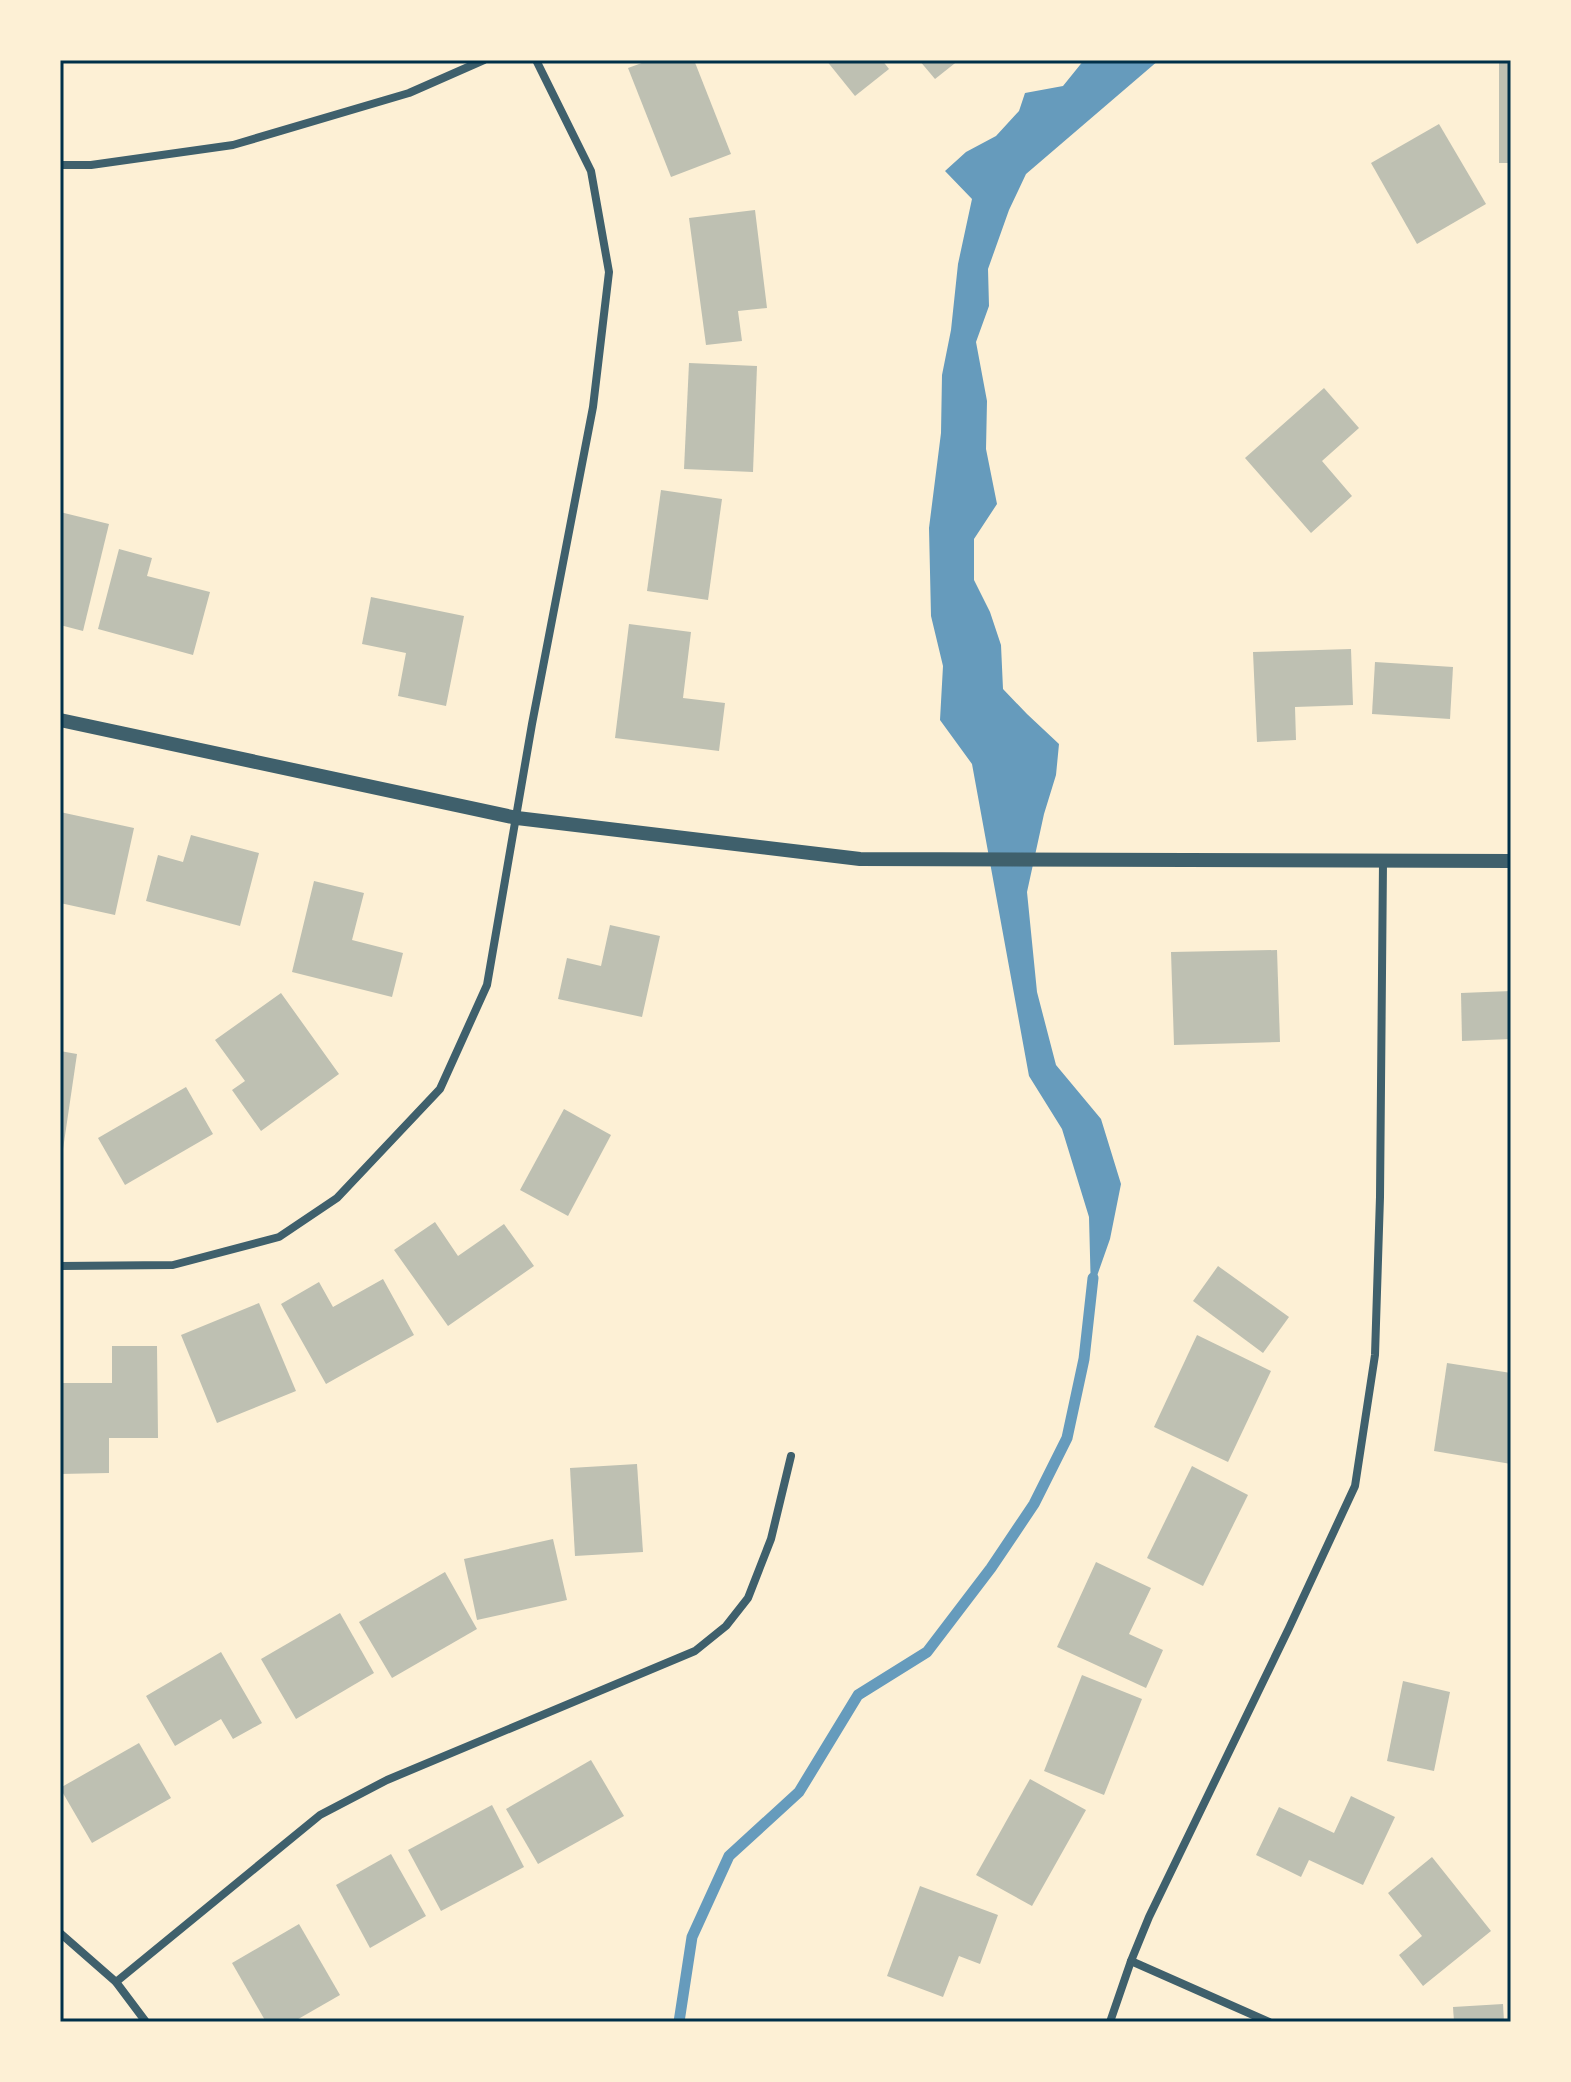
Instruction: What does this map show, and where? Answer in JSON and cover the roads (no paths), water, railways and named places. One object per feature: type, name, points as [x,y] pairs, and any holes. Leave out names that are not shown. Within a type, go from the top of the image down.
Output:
[{"type":"street","points":[[60,165],[91,165],[233,145],[409,93],[484,60]]},
{"type":"street","points":[[60,1266],[173,1265],[279,1237],[337,1198],[440,1089],[487,985],[532,724],[593,407],[609,272],[591,171],[536,60]]},
{"type":"street","points":[[60,720],[517,818],[860,859],[1511,861]]},
{"type":"street","points":[[1110,2022],[1149,1917],[1355,1486],[1375,1355],[1380,1197],[1383,862]]},
{"type":"street","points":[[116,1982],[320,1815],[387,1780],[695,1651],[726,1626],[748,1598],[771,1539],[791,1456]]},
{"type":"street","points":[[60,1933],[116,1982],[146,2022]]},
{"type":"street","points":[[1131,1961],[1269,2022]]},
{"type":"water","points":[[1084,60],[1159,60],[1026,174],[1009,210],[988,269],[989,306],[976,342],[987,401],[986,449],[997,504],[974,539],[974,580],[990,612],[1001,645],[1003,689],[1059,744],[1056,775],[1027,892],[1037,992],[1056,1065],[1101,1119],[1121,1184],[1110,1239],[1091,1293],[1089,1217],[1062,1129],[1029,1076],[972,764],[940,720],[943,666],[931,616],[929,528],[941,433],[942,375],[951,330],[958,264],[972,199],[945,171],[966,152],[996,136],[1019,111],[1025,93],[1063,86]]},
{"type":"waterway","points":[[679,2022],[692,1937],[729,1856],[799,1792],[858,1695],[927,1652],[991,1568],[1034,1504],[1067,1438],[1084,1359],[1093,1278]]}]
